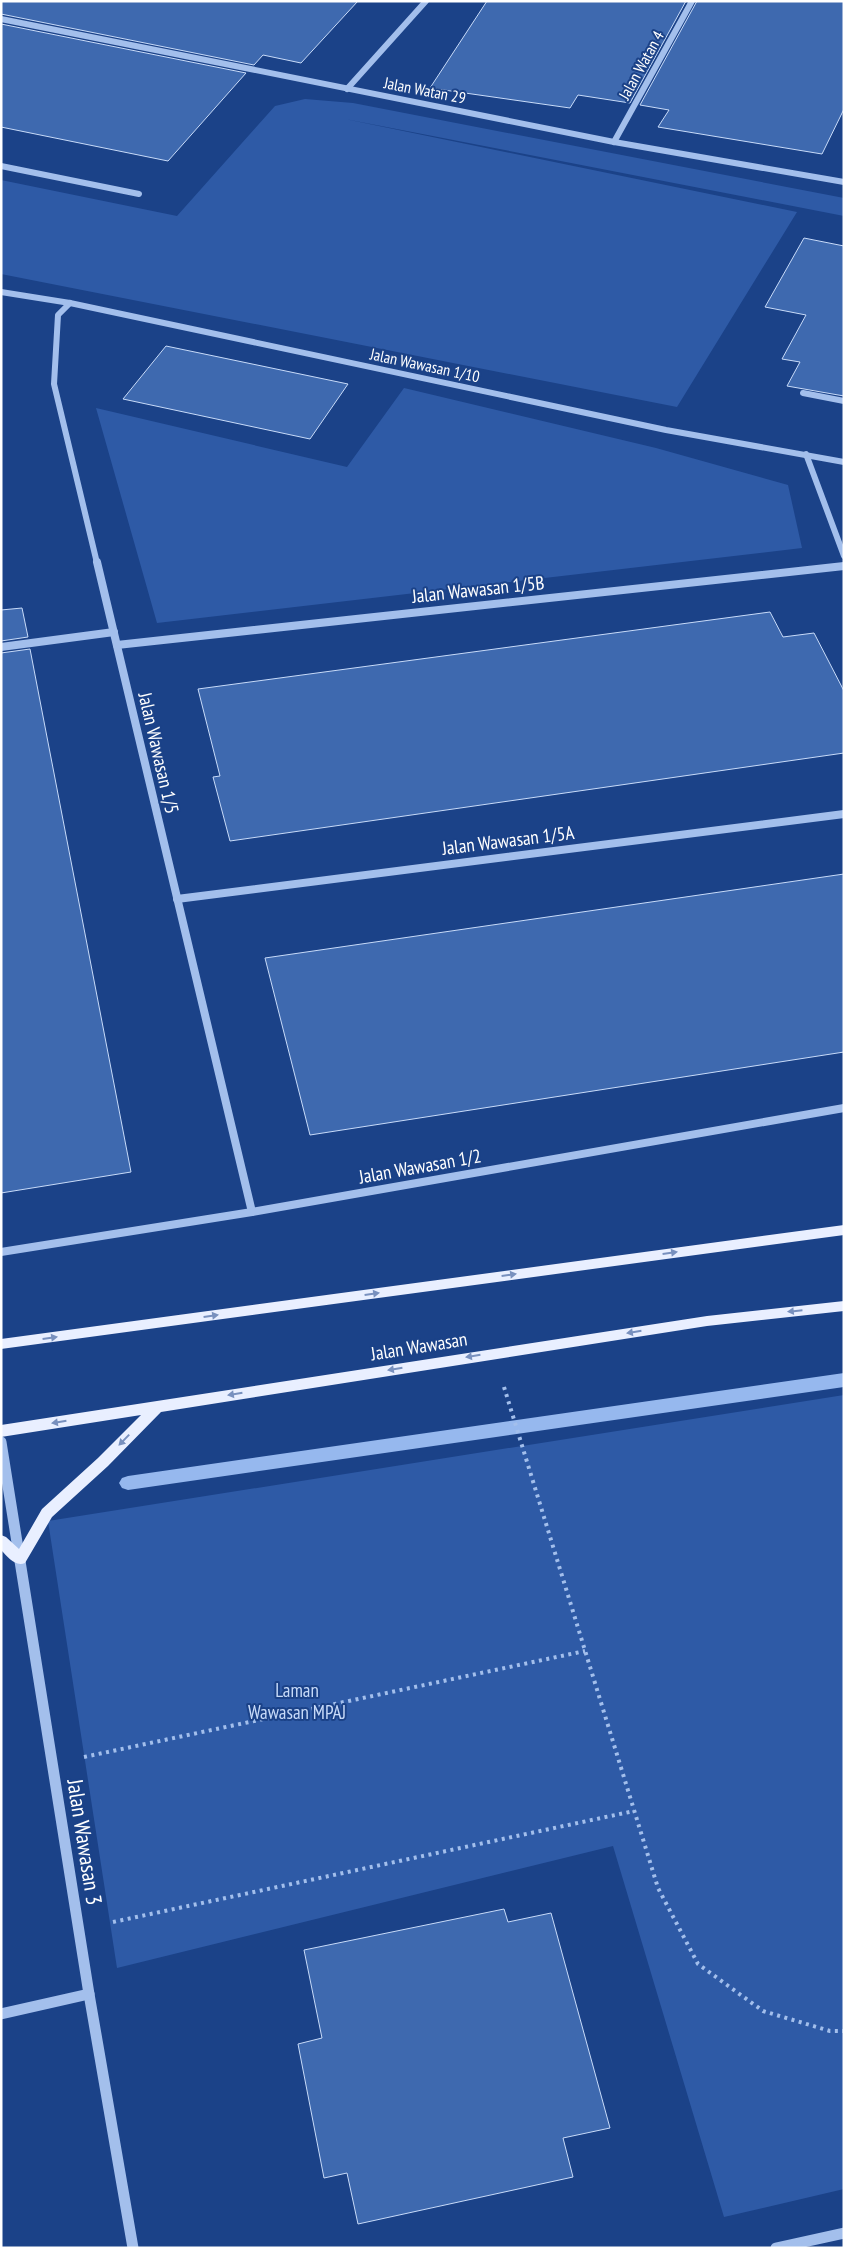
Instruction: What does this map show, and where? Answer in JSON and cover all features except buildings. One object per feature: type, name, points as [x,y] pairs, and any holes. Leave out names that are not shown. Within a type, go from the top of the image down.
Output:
[{"type":"main road","points":[[1,1344],[844,1230]]},
{"type":"main road","name":"Jalan Wawasan","points":[[1,1431],[159,1405],[698,1323],[844,1306]]},
{"type":"main road","points":[[1,1541],[20,1560],[47,1513],[103,1462],[159,1405]]},
{"type":"street","points":[[347,89],[426,1]]},
{"type":"street","name":"Jalan Watan 4","points":[[614,142],[692,1]]},
{"type":"street","name":"Jalan Watan 29","points":[[1,20],[614,142],[844,182]]},
{"type":"street","points":[[1,166],[139,194]]},
{"type":"street","name":"Jalan Wawasan 1/10","points":[[1,292],[70,303],[657,428],[844,462]]},
{"type":"street","name":"Jalan Wawasan 1/5","points":[[70,303],[58,315],[54,384],[252,1212]]},
{"type":"street","points":[[803,392],[844,401]]},
{"type":"street","points":[[806,454],[844,556]]},
{"type":"street","name":"Jalan Wawasan 1/5B","points":[[117,645],[844,566]]},
{"type":"street","points":[[1,647],[114,632]]},
{"type":"street","name":"Jalan Wawasan 1/5A","points":[[177,899],[844,814]]},
{"type":"street","name":"Jalan Wawasan 1/2","points":[[1,1252],[252,1212],[844,1108]]},
{"type":"street","name":"Jalan Wawasan 3","points":[[1,1442],[78,1930],[133,2248]]},
{"type":"street","points":[[1,2014],[89,1994]]},
{"type":"street","points":[[776,2248],[844,2233]]},
{"type":"path","points":[[509,1405],[658,1888],[698,1964],[763,2011],[830,2031],[844,2030]]},
{"type":"path","points":[[52,1764],[585,1651]]},
{"type":"path","points":[[78,1930],[634,1811]]},
{"type":"green space","points":[[305,99],[353,103],[844,198],[844,216],[345,119],[797,212],[677,407],[1,274],[1,180],[177,216],[275,106]]},
{"type":"green space","points":[[404,388],[656,448],[788,485],[802,548],[157,623],[96,408],[347,467]]},
{"type":"green space","name":"Laman Wawasan MPAJ","points":[[844,1395],[844,2189],[724,2217],[613,1846],[117,1968],[48,1521]]},
{"type":"waterway","points":[[128,1483],[844,1380]]}]
